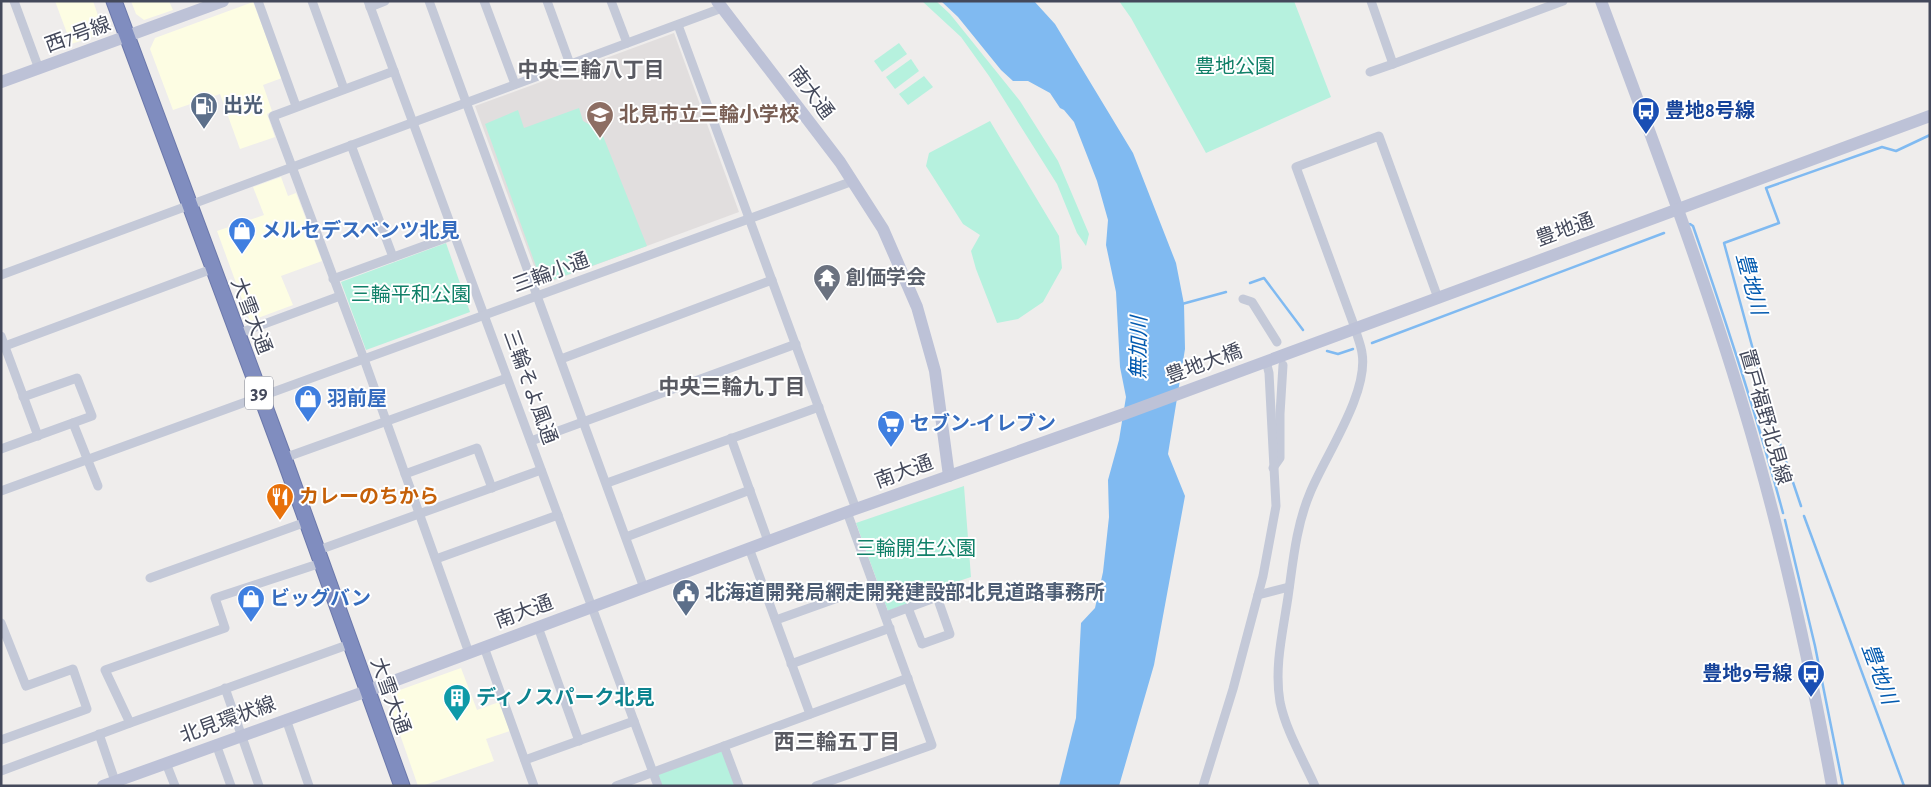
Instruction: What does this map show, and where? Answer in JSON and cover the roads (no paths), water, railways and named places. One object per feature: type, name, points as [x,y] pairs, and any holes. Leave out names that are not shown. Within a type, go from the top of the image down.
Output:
[{"type":"highway","name":"大雪大通","points":[[114,1],[212,269],[284,458],[402,786]]},
{"type":"main road","name":"西7号線","points":[[1,82],[223,1]]},
{"type":"main road","points":[[1601,1],[1678,208],[1930,116]]},
{"type":"main road","name":"南大通","points":[[367,691],[749,548],[949,476],[934,371],[917,307],[883,229],[853,181],[720,5]]},
{"type":"main road","name":"豊地通","points":[[1262,362],[1678,208]]},
{"type":"main road","name":"置戸福野北見線","points":[[1678,208],[1720,331],[1745,411],[1769,499],[1803,640],[1832,786]]},
{"type":"main road","name":"豊地大橋","points":[[949,476],[1262,362]]},
{"type":"main road","name":"北見環状線","points":[[110,784],[216,744],[367,691]]},
{"type":"street","points":[[14,1],[39,69]]},
{"type":"street","points":[[258,1],[296,106]]},
{"type":"street","points":[[312,1],[344,89]]},
{"type":"street","points":[[369,4],[385,1]]},
{"type":"street","points":[[429,1],[644,588]]},
{"type":"street","points":[[484,1],[515,84]]},
{"type":"street","points":[[547,1],[570,64]]},
{"type":"street","points":[[610,1],[627,44]]},
{"type":"street","points":[[1370,1],[1393,64]]},
{"type":"street","points":[[1370,72],[1563,1]]},
{"type":"street","name":"三輪そよ風通","points":[[369,4],[658,786]]},
{"type":"street","points":[[1,275],[678,25],[720,5]]},
{"type":"street","points":[[678,25],[819,407],[874,585],[932,745],[816,786]]},
{"type":"street","points":[[394,71],[273,116],[364,359],[469,653]]},
{"type":"street","points":[[1314,786],[1287,724],[1280,702],[1278,678],[1280,650],[1296,538],[1310,494],[1360,386],[1363,354],[1296,167],[1379,136],[1438,298]]},
{"type":"street","points":[[352,145],[392,257]]},
{"type":"street","name":"三輪小通","points":[[1,491],[261,398],[853,181]]},
{"type":"street","points":[[333,280],[454,235]]},
{"type":"street","points":[[5,346],[212,269]]},
{"type":"street","points":[[561,359],[772,280]]},
{"type":"street","points":[[237,334],[340,296]]},
{"type":"street","points":[[1243,299],[1252,302],[1277,342]]},
{"type":"street","points":[[1,336],[38,436]]},
{"type":"street","points":[[531,441],[796,344]]},
{"type":"street","points":[[1203,786],[1233,689],[1264,576],[1276,506],[1269,374],[1262,362]]},
{"type":"street","points":[[1273,469],[1280,458],[1283,365]]},
{"type":"street","points":[[1,449],[92,416],[77,378],[23,397]]},
{"type":"street","points":[[284,458],[507,378]]},
{"type":"street","points":[[607,483],[819,407]]},
{"type":"street","points":[[73,423],[98,486]]},
{"type":"street","points":[[731,438],[768,542]]},
{"type":"street","points":[[405,474],[477,448],[492,488]]},
{"type":"street","points":[[130,723],[105,670],[225,628],[215,598],[420,514],[541,470]]},
{"type":"street","points":[[626,536],[750,490]]},
{"type":"street","points":[[436,559],[558,515]]},
{"type":"street","points":[[150,578],[306,522]]},
{"type":"street","points":[[749,548],[810,714]]},
{"type":"street","points":[[776,620],[874,585]]},
{"type":"street","points":[[1258,596],[1290,587]]},
{"type":"street","points":[[886,616],[938,597],[950,634],[922,644],[908,608]]},
{"type":"street","points":[[1,623],[26,686],[73,669],[87,709],[1,740]]},
{"type":"street","points":[[538,627],[579,740]]},
{"type":"street","points":[[791,664],[890,628]]},
{"type":"street","points":[[1,771],[350,644]]},
{"type":"street","points":[[484,647],[534,786]]},
{"type":"street","points":[[616,786],[908,678]]},
{"type":"street","points":[[225,688],[259,786]]},
{"type":"street","points":[[286,719],[308,786]]},
{"type":"street","points":[[525,760],[634,721]]},
{"type":"street","points":[[99,734],[110,784]]},
{"type":"street","points":[[216,744],[231,786]]},
{"type":"street","points":[[724,746],[739,786]]},
{"type":"street","points":[[166,763],[174,786]]},
{"type":"water","name":"無加川","points":[[941,1],[1034,1],[1055,24],[1133,153],[1176,263],[1184,304],[1185,349],[1168,454],[1185,496],[1154,665],[1119,786],[1059,786],[1076,718],[1081,623],[1095,608],[1103,572],[1109,517],[1108,480],[1119,440],[1126,397],[1120,367],[1116,292],[1106,245],[1108,220],[1097,181],[1074,122],[1060,108],[1050,93],[1028,81],[1013,81],[1001,70],[958,17]]},
{"type":"waterway","name":"豊地川","points":[[1801,506],[1773,423],[1724,243],[1779,223],[1766,188],[1882,147],[1896,151],[1930,135]]},
{"type":"waterway","points":[[1690,224],[1693,226],[1729,333],[1763,441],[1783,513]]},
{"type":"waterway","points":[[1372,343],[1664,233]]},
{"type":"waterway","points":[[1250,283],[1264,278],[1303,330]]},
{"type":"waterway","points":[[1182,304],[1226,292]]},
{"type":"waterway","points":[[1327,351],[1338,354],[1353,349]]},
{"type":"waterway","name":"豊地川","points":[[1804,516],[1904,786]]},
{"type":"waterway","points":[[1785,520],[1815,646],[1843,786]]},
{"type":"place","name":"出光","points":[[204,130]]},
{"type":"place","name":"豊地8号線","points":[[1646,135]]},
{"type":"place","name":"北見市立三輪小学校","points":[[600,139]]},
{"type":"place","name":"メルセデスベンツ北見","points":[[242,255]]},
{"type":"place","name":"創価学会","points":[[827,302]]},
{"type":"place","name":"羽前屋","points":[[308,423]]},
{"type":"place","name":"セブン-イレブン","points":[[891,448]]},
{"type":"place","name":"カレーのちから","points":[[280,521]]},
{"type":"place","name":"北海道開発局網走開発建設部北見道路事務所","points":[[686,617]]},
{"type":"place","name":"ビッグバン","points":[[251,623]]},
{"type":"place","name":"豊地9号線","points":[[1811,698]]},
{"type":"place","name":"ディノスパーク北見","points":[[457,722]]},
{"type":"district","name":"中央三輪八丁目","points":[[591,70]]},
{"type":"district","name":"中央三輪九丁目","points":[[732,387]]},
{"type":"district","name":"西三輪五丁目","points":[[837,742]]},
{"type":"park label","name":"豊地公園","points":[[1235,67]]},
{"type":"park label","name":"三輪平和公園","points":[[411,295]]},
{"type":"park label","name":"三輪開生公園","points":[[916,549]]}]
